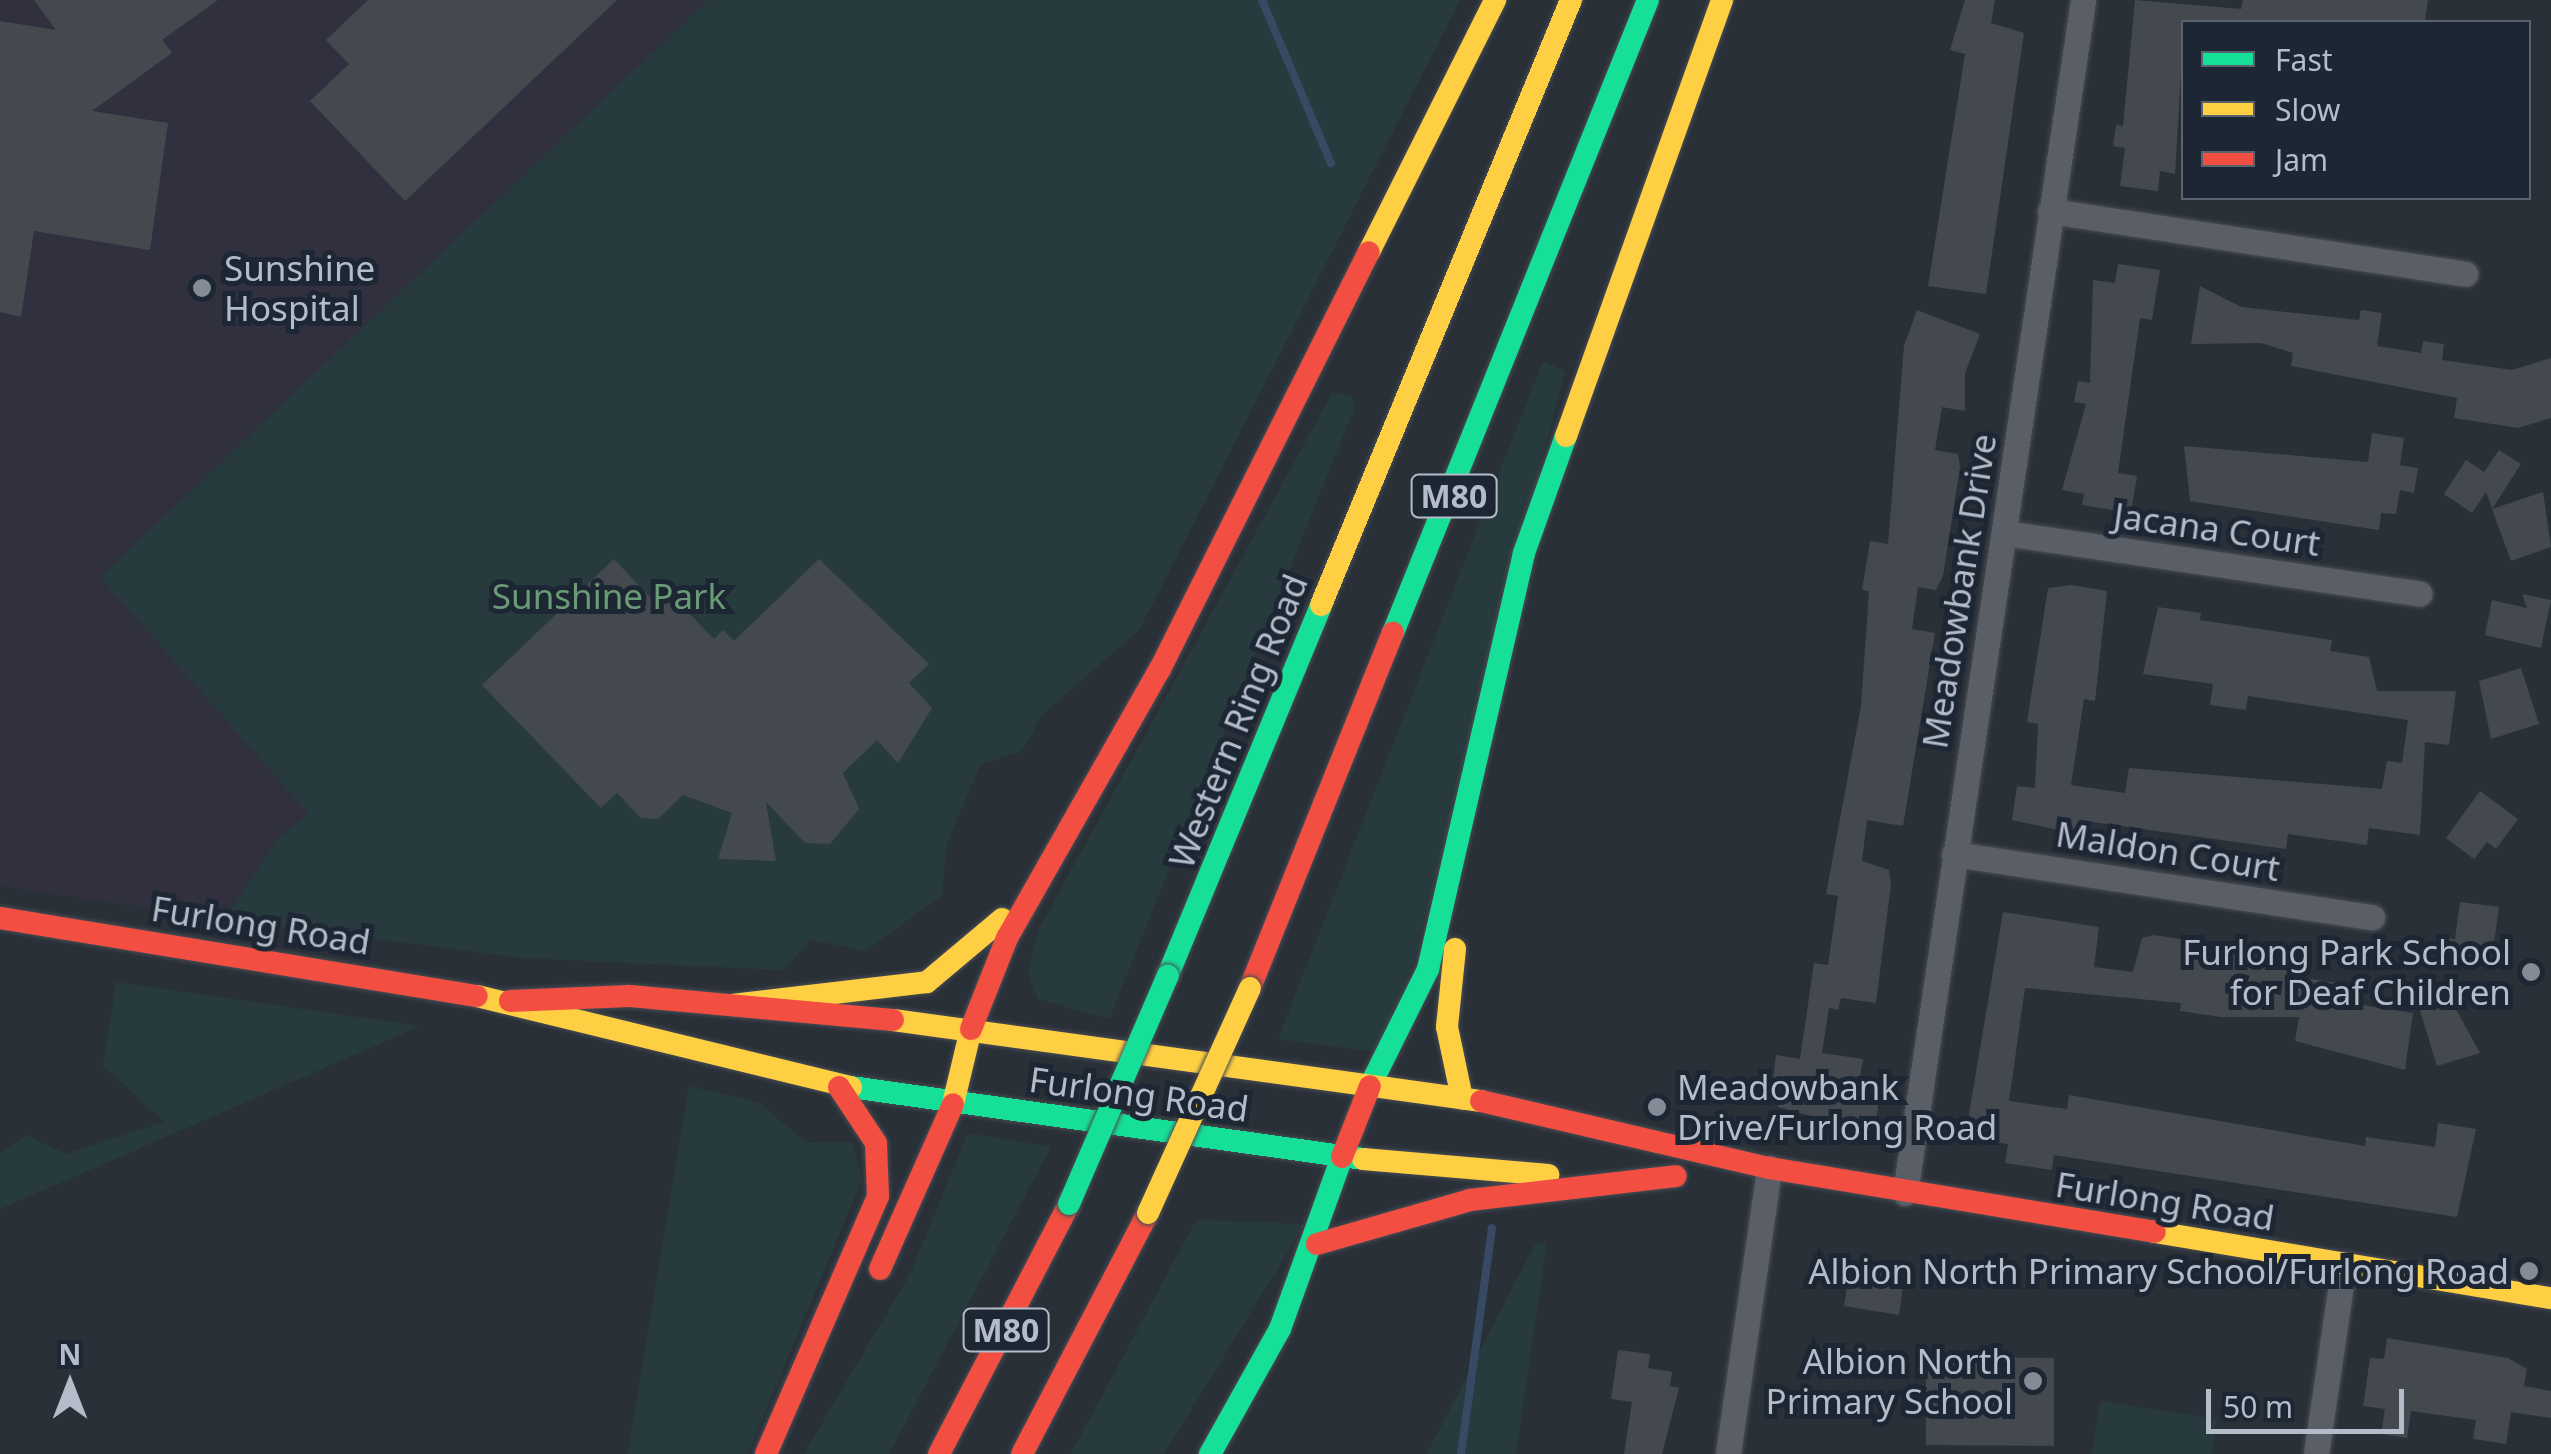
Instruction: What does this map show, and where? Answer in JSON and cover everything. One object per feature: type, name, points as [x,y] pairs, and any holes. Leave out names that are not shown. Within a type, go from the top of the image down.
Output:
[{"type":"main road","points":[[870,1292],[953,1104],[971,1029],[1006,938],[1160,668],[1495,0]]},
{"type":"main road","name":"Western Ring Road","points":[[938,1454],[1070,1204],[1572,0]]},
{"type":"main road","name":"M80","points":[[1022,1454],[1148,1213],[1250,988],[1648,0]]},
{"type":"main road","points":[[1210,1454],[1316,1244],[1342,1157],[1370,1086],[1428,969],[1536,516],[1722,0]]},
{"type":"main road","points":[[1462,1098],[1448,998],[1495,685]]},
{"type":"main road","points":[[732,1005],[927,982],[990,934],[1057,852]]},
{"type":"main road","name":"Furlong Road","points":[[0,918],[510,1001],[839,1086],[953,1104],[1495,1174],[1676,1176],[1769,1168]]},
{"type":"main road","name":"Furlong Road","points":[[510,1001],[630,996],[971,1029],[1462,1098],[1609,1124],[1769,1168],[1905,1194],[2551,1298]]},
{"type":"main road","points":[[766,1454],[878,1196],[876,1142],[839,1086]]},
{"type":"main road","points":[[1316,1244],[1470,1200],[1676,1176]]},
{"type":"main road","points":[[766,1454],[851,1325]]},
{"type":"street","name":"Meadowbank Drive","points":[[1905,1194],[2082,0]]},
{"type":"street","points":[[2050,211],[2466,274]]},
{"type":"street","name":"Jacana Court","points":[[2004,533],[2420,594]]},
{"type":"street","name":"Maldon Court","points":[[1954,854],[2372,917]]},
{"type":"street","points":[[1728,1454],[1769,1168]]},
{"type":"street","points":[[2316,1454],[2344,1265]]},
{"type":"shaded area","name":"Sunshine Hospital","points":[[0,0],[708,0],[101,576],[309,814],[278,838],[225,919],[0,886]]},
{"type":"green space","name":"Sunshine Park","points":[[708,0],[1460,0],[1140,629],[1043,714],[1022,751],[980,765],[947,844],[942,895],[866,951],[811,940],[783,970],[522,958],[225,919],[278,838],[309,814],[100,577]]},
{"type":"green space","points":[[1543,361],[1565,371],[1414,962],[1375,1052],[1278,1039]]},
{"type":"green space","points":[[1332,393],[1351,395],[1354,409],[1109,1019],[1038,999],[1028,971],[1038,931]]},
{"type":"green space","points":[[116,982],[421,1026],[0,1209],[0,1154],[26,1135],[66,1154],[164,1122],[103,1065]]},
{"type":"green space","points":[[689,1086],[760,1103],[806,1143],[852,1142],[862,1179],[748,1454],[628,1454]]},
{"type":"green space","points":[[968,1133],[1051,1147],[889,1454],[804,1454],[910,1274]]},
{"type":"green space","points":[[1196,1220],[1305,1224],[1164,1454],[1071,1454]]},
{"type":"green space","points":[[1547,1242],[1516,1454],[1427,1454],[1535,1244]]},
{"type":"green space","points":[[2100,1401],[2217,1419],[2212,1454],[2092,1454]]},
{"type":"building","points":[[34,0],[218,0],[162,40],[172,53],[92,111],[168,123],[150,250],[34,231],[21,317],[0,312],[0,21],[56,30]]},
{"type":"building","points":[[368,0],[617,0],[405,201],[310,101],[349,64],[326,40]]},
{"type":"building","points":[[1965,0],[1995,0],[1991,23],[2024,33],[1986,294],[1928,286],[1965,54],[1950,50]]},
{"type":"building","points":[[2135,0],[2241,9],[2243,0],[2428,0],[2425,20],[2181,20],[2175,174],[2160,171],[2158,191],[2120,186],[2125,148],[2113,146],[2116,125],[2123,126]]},
{"type":"building","points":[[2118,264],[2160,270],[2152,320],[2140,318],[2118,473],[2137,476],[2131,513],[2082,505],[2084,494],[2062,490],[2086,404],[2074,402],[2078,381],[2090,383],[2093,280],[2115,283]]},
{"type":"building","points":[[2200,286],[2241,307],[2359,320],[2361,310],[2382,313],[2377,346],[2421,353],[2423,341],[2444,344],[2442,360],[2512,370],[2551,358],[2551,418],[2518,428],[2454,418],[2457,398],[2291,366],[2293,353],[2261,343],[2191,344]]},
{"type":"building","points":[[1917,310],[1980,334],[1965,373],[1965,411],[1942,407],[1935,450],[1958,454],[1960,467],[1943,576],[1936,590],[1918,587],[1912,629],[1935,633],[1903,826],[1867,820],[1862,861],[1889,870],[1891,884],[1876,1003],[1841,998],[1838,1010],[1829,1008],[1822,1053],[1863,1059],[1860,1077],[1882,1080],[1876,1120],[1812,1116],[1778,1107],[1781,1090],[1772,1089],[1776,1055],[1800,1059],[1814,963],[1828,965],[1838,896],[1826,894],[1861,706],[1869,591],[1862,590],[1870,541],[1888,544],[1904,346]]},
{"type":"building","points":[[2372,433],[2404,438],[2400,465],[2418,468],[2414,493],[2400,490],[2396,514],[2381,513],[2379,530],[2190,501],[2184,446],[2368,462]]},
{"type":"building","points":[[2499,450],[2521,464],[2492,509],[2486,492],[2472,513],[2444,494],[2466,460],[2484,472]]},
{"type":"building","points":[[2543,492],[2551,547],[2511,561],[2492,509]]},
{"type":"building","points":[[614,559],[660,608],[673,597],[714,639],[723,630],[734,641],[819,559],[929,664],[909,683],[932,708],[898,763],[877,740],[843,773],[859,809],[830,844],[805,843],[766,802],[776,861],[718,859],[732,813],[683,795],[658,819],[641,818],[617,793],[601,808],[482,685]]},
{"type":"building","points":[[2072,585],[2107,591],[2095,701],[2084,699],[2071,785],[2125,793],[2129,768],[2382,789],[2387,761],[2402,763],[2408,720],[2248,696],[2246,710],[2210,705],[2213,684],[2143,674],[2158,607],[2201,613],[2200,620],[2332,640],[2330,651],[2369,657],[2377,691],[2456,691],[2449,745],[2425,742],[2420,835],[2369,828],[2367,845],[2288,834],[2286,849],[2092,822],[2090,837],[2012,820],[2017,786],[2035,788],[2038,724],[2027,722],[2048,588]]},
{"type":"building","points":[[2522,594],[2551,600],[2541,648],[2485,635],[2492,600],[2527,608]]},
{"type":"building","points":[[2521,668],[2539,724],[2491,739],[2479,681]]},
{"type":"building","points":[[2480,791],[2518,819],[2496,849],[2487,842],[2474,859],[2446,838]]},
{"type":"building","points":[[2460,902],[2499,907],[2491,965],[2437,958],[2440,937],[2455,939]]},
{"type":"building","points":[[2003,912],[2099,927],[2094,967],[2133,972],[2142,938],[2154,935],[2293,956],[2290,976],[2352,985],[2350,1003],[2413,1013],[2405,1070],[2295,1041],[2299,1017],[2221,1017],[2180,1011],[2181,1003],[2025,988],[2009,1101],[2067,1109],[2069,1095],[2365,1146],[2366,1137],[2435,1147],[2438,1123],[2476,1129],[2457,1217],[2054,1155],[2052,1170],[2005,1163],[2008,1144],[1965,1138]]},
{"type":"building","points":[[2453,1004],[2480,1053],[2437,1066],[2420,1010]]},
{"type":"building","points":[[1851,1263],[1905,1272],[1899,1315],[1844,1306]]},
{"type":"building","points":[[2387,1338],[2508,1358],[2527,1369],[2524,1386],[2551,1391],[2551,1418],[2511,1412],[2506,1444],[2473,1439],[2476,1420],[2411,1411],[2407,1438],[2381,1434],[2385,1409],[2363,1406],[2370,1358],[2384,1359]]},
{"type":"building","points":[[1618,1350],[1650,1354],[1648,1368],[1672,1372],[1670,1386],[1679,1388],[1662,1454],[1624,1454],[1632,1402],[1611,1399]]},
{"type":"building","points":[[1926,1357],[2054,1358],[2054,1446],[1926,1445]]},
{"type":"waterway","points":[[1262,0],[1331,163]]},
{"type":"waterway","points":[[1461,1454],[1492,1228]]},
{"type":"traffic: fast","points":[[1393,633],[1648,0]]},
{"type":"traffic: fast","points":[[1370,1086],[1428,969],[1524,553],[1566,436]]},
{"type":"traffic: fast","points":[[1168,975],[1321,605]]},
{"type":"traffic: fast","points":[[1069,1204],[1168,975]]},
{"type":"traffic: fast","points":[[851,1087],[1363,1159]]},
{"type":"traffic: fast","points":[[1210,1454],[1280,1329],[1342,1157]]},
{"type":"traffic: slow","points":[[1369,252],[1495,0]]},
{"type":"traffic: slow","points":[[1321,605],[1571,0]]},
{"type":"traffic: slow","points":[[1566,436],[1722,0]]},
{"type":"traffic: slow","points":[[732,1005],[927,982],[1002,919]]},
{"type":"traffic: slow","points":[[1455,949],[1447,1027],[1462,1098]]},
{"type":"traffic: slow","points":[[1148,1213],[1250,988]]},
{"type":"traffic: slow","points":[[477,996],[851,1087]]},
{"type":"traffic: slow","points":[[893,1020],[1481,1101]]},
{"type":"traffic: slow","points":[[953,1104],[971,1029]]},
{"type":"traffic: slow","points":[[1363,1159],[1548,1175]]},
{"type":"traffic: slow","points":[[2155,1232],[2551,1298]]},
{"type":"traffic: jam","points":[[971,1029],[1007,938],[1160,669],[1369,252]]},
{"type":"traffic: jam","points":[[1250,988],[1393,633]]},
{"type":"traffic: jam","points":[[0,918],[477,996]]},
{"type":"traffic: jam","points":[[510,1001],[630,996],[893,1020]]},
{"type":"traffic: jam","points":[[1342,1157],[1370,1086]]},
{"type":"traffic: jam","points":[[766,1454],[878,1196],[876,1143],[839,1087]]},
{"type":"traffic: jam","points":[[1481,1101],[1769,1168],[2155,1232]]},
{"type":"traffic: jam","points":[[880,1269],[953,1104]]},
{"type":"traffic: jam","points":[[1317,1244],[1470,1200],[1676,1176]]},
{"type":"traffic: jam","points":[[939,1454],[1069,1204]]},
{"type":"traffic: jam","points":[[1022,1454],[1148,1213]]},
{"type":"place","name":"Sunshine Hospital","points":[[202,288]]},
{"type":"place","name":"Furlong Park School for Deaf Children","points":[[2531,972]]},
{"type":"place","name":"Meadowbank Drive/Furlong Road","points":[[1657,1107]]},
{"type":"place","name":"Albion North Primary School/Furlong Road","points":[[2529,1271]]},
{"type":"place","name":"Albion North Primary School","points":[[2033,1381]]}]
